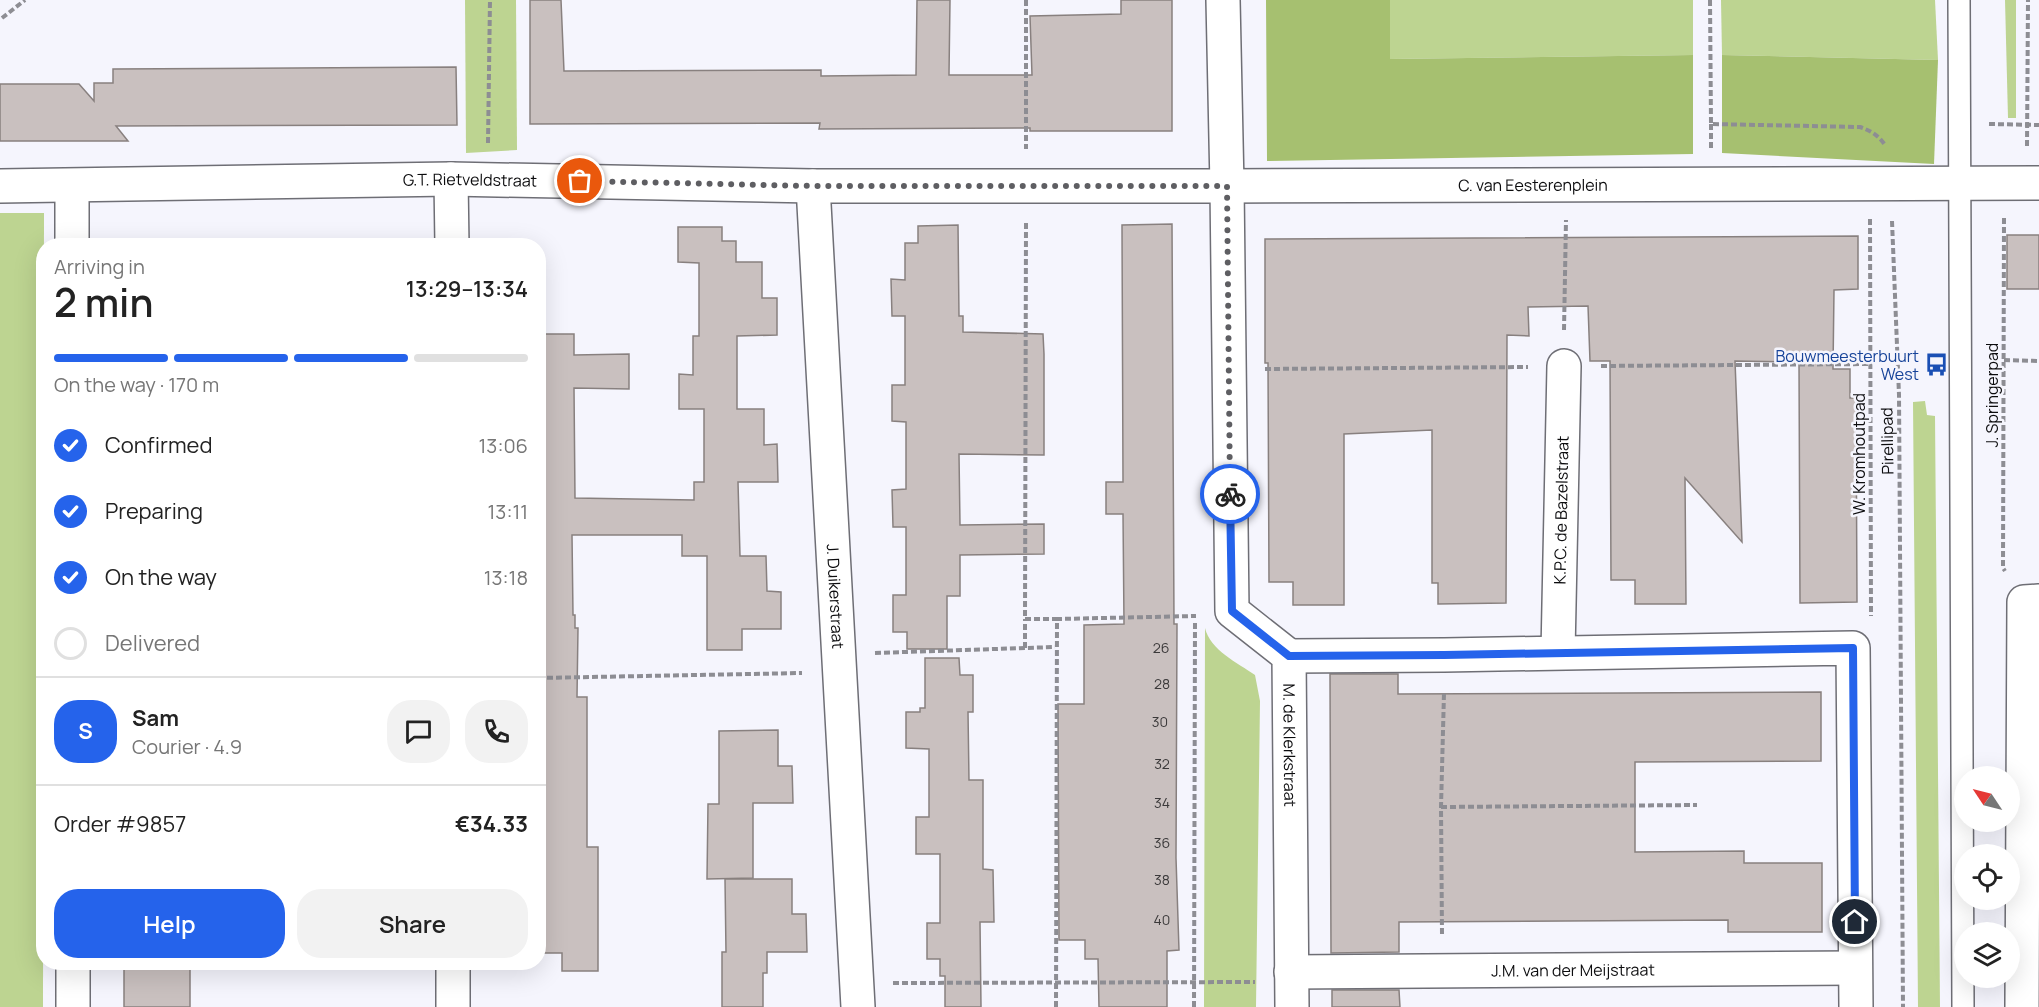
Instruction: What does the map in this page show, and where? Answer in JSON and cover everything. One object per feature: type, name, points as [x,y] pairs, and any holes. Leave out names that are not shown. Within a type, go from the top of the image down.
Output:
[{"type":"street","points":[[1223,0],[1232,611],[1289,656],[1853,648],[1856,1007]]},
{"type":"street","name":"G.T. Rietveldstraat","points":[[0,186],[451,179],[813,186],[1227,186]]},
{"type":"street","points":[[451,179],[452,238]]},
{"type":"street","name":"C. van Eesterenplein","points":[[1227,186],[2023,183]]},
{"type":"street","points":[[72,186],[72,238]]},
{"type":"street","name":"J. Duikerstraat","points":[[813,186],[857,995]]},
{"type":"street","name":"K.P.C. de Bazelstraat","points":[[1558,652],[1564,366]]},
{"type":"street","points":[[2022,1007],[2031,602]]},
{"type":"street","name":"M. de Klerkstraat","points":[[1289,656],[1291,987]]},
{"type":"street","name":"J.M. van der Meijstraat","points":[[1291,987],[1443,970],[1855,968]]},
{"type":"street","points":[[73,1007],[74,970]]},
{"type":"street","points":[[453,970],[453,1007]]},
{"type":"lane","points":[[1959,0],[1963,1007]]},
{"type":"path","points":[[2,18],[25,0]]},
{"type":"path","points":[[487,180],[490,0]]},
{"type":"path","points":[[1025,648],[1026,0]]},
{"type":"path","name":"Pirellipad","points":[[1710,0],[1711,124],[1860,127],[1871,131],[1887,148],[1880,183],[1899,395],[1903,1007]]},
{"type":"path","points":[[2023,183],[2027,125],[2028,0]]},
{"type":"path","points":[[1984,124],[2039,125]]},
{"type":"path","name":"W. Kromhoutpad","points":[[1853,648],[1871,618],[1880,183]]},
{"type":"path","name":"J. Springerpad","points":[[2023,183],[2004,360],[2003,568],[2031,602]]},
{"type":"path","points":[[1564,366],[1566,184]]},
{"type":"path","points":[[2004,360],[2039,361]]},
{"type":"path","points":[[1025,619],[1195,616],[1232,611]]},
{"type":"path","points":[[1194,1007],[1195,616]]},
{"type":"path","points":[[1056,1007],[1055,647],[1057,619]]},
{"type":"path","points":[[546,678],[839,663],[1055,647]]},
{"type":"path","points":[[1443,970],[1444,655]]},
{"type":"path","points":[[1442,807],[1697,805]]},
{"type":"path","points":[[857,995],[1056,982],[1194,982],[1291,987]]},
{"type":"green space","points":[[465,0],[516,0],[517,150],[466,153]]},
{"type":"green space","points":[[1266,0],[1390,0],[1390,59],[1693,55],[1693,154],[1267,161]]},
{"type":"green space","points":[[1390,0],[1693,0],[1693,55],[1390,59]]},
{"type":"green space","points":[[1721,0],[1935,0],[1938,60],[1722,55]]},
{"type":"green space","points":[[2005,0],[2016,0],[2016,118],[2008,118]]},
{"type":"green space","points":[[1722,55],[1938,60],[1934,164],[1722,153]]},
{"type":"green space","points":[[0,213],[44,213],[44,238],[36,238],[36,970],[43,970],[43,1007],[0,1007]]},
{"type":"green space","points":[[1925,401],[1927,415],[1935,416],[1940,1007],[1918,1007],[1913,402]]},
{"type":"green space","points":[[1205,628],[1208,636],[1219,649],[1255,675],[1260,701],[1256,1007],[1204,1007]]},
{"type":"building","points":[[530,0],[561,0],[564,71],[821,70],[821,76],[916,75],[917,0],[950,0],[949,75],[1032,75],[1030,16],[1121,14],[1121,0],[1172,0],[1172,131],[1030,131],[1030,128],[819,129],[820,123],[530,124]]},
{"type":"building","points":[[456,67],[457,125],[116,126],[128,141],[0,141],[0,84],[79,84],[94,101],[94,83],[113,83],[113,69]]},
{"type":"building","points":[[1172,224],[1174,624],[1177,624],[1176,858],[1179,950],[1167,951],[1167,1007],[1099,1007],[1098,959],[1085,959],[1085,940],[1059,940],[1058,704],[1084,704],[1084,625],[1124,624],[1123,514],[1106,514],[1106,482],[1123,482],[1122,225]]},
{"type":"building","points":[[958,225],[959,316],[963,316],[963,332],[1043,334],[1044,354],[1044,455],[959,454],[960,525],[1044,524],[1044,554],[960,555],[960,596],[947,596],[947,649],[907,649],[907,632],[893,632],[893,595],[906,595],[906,527],[893,527],[892,490],[906,489],[906,422],[892,421],[892,385],[905,385],[905,316],[892,316],[891,279],[905,280],[905,243],[918,243],[918,226]]},
{"type":"building","points":[[678,227],[722,227],[722,241],[736,241],[736,262],[762,262],[762,298],[777,298],[777,335],[737,336],[737,409],[764,409],[764,445],[777,444],[778,482],[738,482],[740,556],[766,556],[767,591],[781,592],[781,629],[742,629],[742,650],[707,650],[707,556],[682,556],[682,535],[572,535],[573,615],[575,615],[575,628],[578,628],[577,697],[587,697],[587,847],[598,847],[598,971],[562,971],[562,953],[546,953],[546,334],[574,334],[574,355],[629,354],[629,389],[574,388],[575,498],[694,500],[694,482],[704,482],[704,409],[679,409],[679,374],[693,375],[693,336],[699,336],[699,263],[678,262]]},
{"type":"building","points":[[2007,235],[2039,235],[2039,289],[2007,289]]},
{"type":"building","points":[[1858,236],[1858,289],[1834,290],[1833,369],[1850,369],[1850,398],[1856,398],[1857,602],[1800,603],[1799,362],[1735,361],[1742,542],[1685,478],[1686,604],[1635,604],[1635,580],[1611,580],[1610,361],[1590,361],[1588,306],[1528,307],[1529,336],[1507,335],[1506,603],[1438,604],[1438,583],[1432,583],[1432,430],[1344,434],[1344,605],[1293,605],[1293,582],[1269,582],[1265,239]]},
{"type":"building","points":[[925,658],[959,658],[960,675],[973,675],[973,712],[968,712],[969,780],[983,780],[983,869],[993,870],[994,922],[980,922],[981,1007],[945,1007],[945,976],[940,976],[940,959],[927,959],[927,923],[940,923],[940,854],[916,854],[916,817],[929,817],[929,749],[906,748],[906,712],[920,712],[920,708],[925,708]]},
{"type":"building","points":[[1330,674],[1398,674],[1398,694],[1821,692],[1821,761],[1635,762],[1635,852],[1744,851],[1744,863],[1822,863],[1822,932],[1728,932],[1728,920],[1399,922],[1399,952],[1331,953]]},
{"type":"building","points":[[778,730],[778,766],[792,766],[793,803],[753,803],[753,878],[707,879],[708,804],[719,804],[719,731]]},
{"type":"building","points":[[725,879],[792,879],[792,914],[806,914],[807,952],[767,952],[767,973],[763,973],[763,1007],[722,1007],[722,952],[726,952]]},
{"type":"building","points":[[124,970],[190,970],[190,1007],[124,1007]]},
{"type":"building","points":[[1332,990],[1399,990],[1400,1007],[1332,1007]]},
{"type":"way so far","points":[[580,181],[813,186],[1227,186],[1230,494]]},
{"type":"place","name":"Bouwmeesterbuurt West","points":[[1937,365]]},
{"type":"route","points":[[1230,494],[1232,611],[1289,656],[1853,648],[1855,922]]}]
